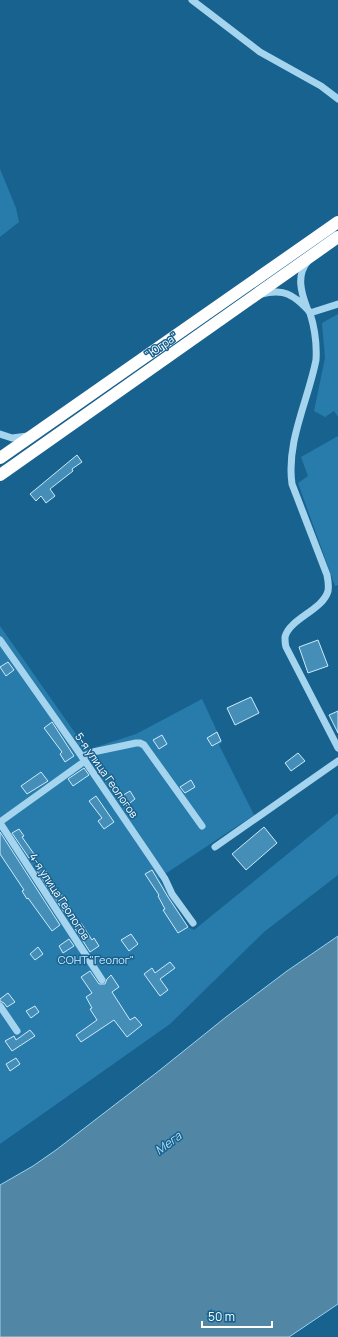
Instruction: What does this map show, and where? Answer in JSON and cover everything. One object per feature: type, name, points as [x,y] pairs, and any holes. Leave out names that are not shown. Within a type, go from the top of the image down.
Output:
[{"type":"highway","name":"\"Югра\"","points":[[0,458],[338,222]]},
{"type":"highway","name":"\"Югра\"","points":[[0,475],[338,237]]},
{"type":"street","points":[[192,0],[260,52],[321,86],[338,99]]},
{"type":"street","points":[[314,254],[305,265],[300,280],[302,295],[309,311],[316,339],[316,360],[292,448],[290,471],[292,484],[327,575],[328,585],[327,592],[322,601],[289,629],[285,638],[286,647],[338,748]]},
{"type":"street","points":[[255,296],[269,292],[289,294],[297,299],[309,311]]},
{"type":"street","points":[[309,311],[338,304]]},
{"type":"street","points":[[0,434],[12,438],[21,438],[32,435]]},
{"type":"street","name":"5-я улица Геологов","points":[[0,640],[84,759],[165,879],[172,894],[193,924]]},
{"type":"street","points":[[0,823],[93,752],[140,743],[144,746],[202,826]]},
{"type":"street","points":[[214,847],[338,761]]},
{"type":"street","name":"4-я улица Геологов","points":[[0,823],[102,980]]},
{"type":"street","points":[[0,1006],[17,1031]]},
{"type":"green space","points":[[0,169],[16,208],[19,222],[0,237]]},
{"type":"green space","points":[[338,314],[338,417],[334,411],[325,417],[314,411],[325,358],[322,323]]},
{"type":"green space","points":[[338,436],[338,585],[335,586],[298,483],[308,476],[301,457]]},
{"type":"green space","name":"СОНТ \"Геолог\"","points":[[0,626],[87,750],[136,734],[202,699],[222,742],[219,745],[254,815],[159,878],[188,927],[194,930],[338,813],[338,875],[264,932],[170,1024],[0,1144]]},
{"type":"water","name":"Мега","points":[[338,936],[338,1304],[289,1337],[0,1337],[0,1185],[33,1166],[56,1150],[226,1017],[287,971]]},
{"type":"building","points":[[77,455],[82,462],[50,489],[55,496],[46,503],[41,496],[36,501],[30,494]]},
{"type":"building","points":[[318,640],[328,666],[308,673],[299,647]]},
{"type":"building","points":[[8,662],[14,670],[6,676],[0,667]]},
{"type":"building","points":[[251,697],[259,713],[235,725],[227,708]]},
{"type":"building","points":[[338,711],[338,733],[329,715]]},
{"type":"building","points":[[52,722],[74,756],[65,762],[60,754],[62,752],[44,728]]},
{"type":"building","points":[[217,732],[221,741],[212,746],[207,738]]},
{"type":"building","points":[[162,735],[167,744],[159,749],[153,740]]},
{"type":"building","points":[[298,753],[305,761],[291,771],[285,763]]},
{"type":"building","points":[[84,768],[89,775],[73,786],[68,779]]},
{"type":"building","points":[[41,772],[48,781],[27,794],[21,786]]},
{"type":"building","points":[[191,780],[195,787],[185,793],[180,787]]},
{"type":"building","points":[[130,791],[135,799],[126,806],[120,797]]},
{"type":"building","points":[[96,796],[114,822],[104,829],[98,821],[102,818],[89,801]]},
{"type":"building","points":[[264,827],[277,843],[246,870],[232,854]]},
{"type":"building","points":[[19,829],[24,836],[22,837],[34,854],[29,858],[12,833]]},
{"type":"building","points":[[0,832],[60,925],[52,931],[28,898],[27,899],[22,891],[24,890],[0,854]]},
{"type":"building","points":[[43,867],[70,908],[64,912],[37,871]]},
{"type":"building","points":[[152,870],[188,927],[178,933],[163,910],[165,909],[158,896],[159,895],[145,874]]},
{"type":"building","points":[[81,923],[92,940],[94,938],[99,946],[90,952],[74,927]]},
{"type":"building","points":[[131,934],[138,944],[129,951],[121,940]]},
{"type":"building","points":[[69,939],[74,946],[63,953],[59,946]]},
{"type":"building","points":[[38,947],[43,954],[35,960],[30,954]]},
{"type":"building","points":[[170,962],[175,968],[160,979],[168,990],[160,996],[144,974],[152,968],[155,973]]},
{"type":"building","points":[[90,971],[99,984],[105,984],[111,975],[119,987],[112,992],[130,1020],[135,1017],[142,1025],[127,1037],[114,1020],[81,1042],[76,1035],[97,1020],[90,1009],[92,1008],[86,997],[92,993],[81,977]]},
{"type":"building","points":[[8,993],[15,1002],[7,1007],[0,1001],[0,999]]},
{"type":"building","points":[[35,1006],[39,1012],[31,1018],[26,1011]]},
{"type":"building","points":[[30,1030],[35,1036],[12,1051],[5,1041],[14,1036],[16,1040]]},
{"type":"building","points":[[16,1058],[20,1064],[10,1071],[6,1064]]}]
